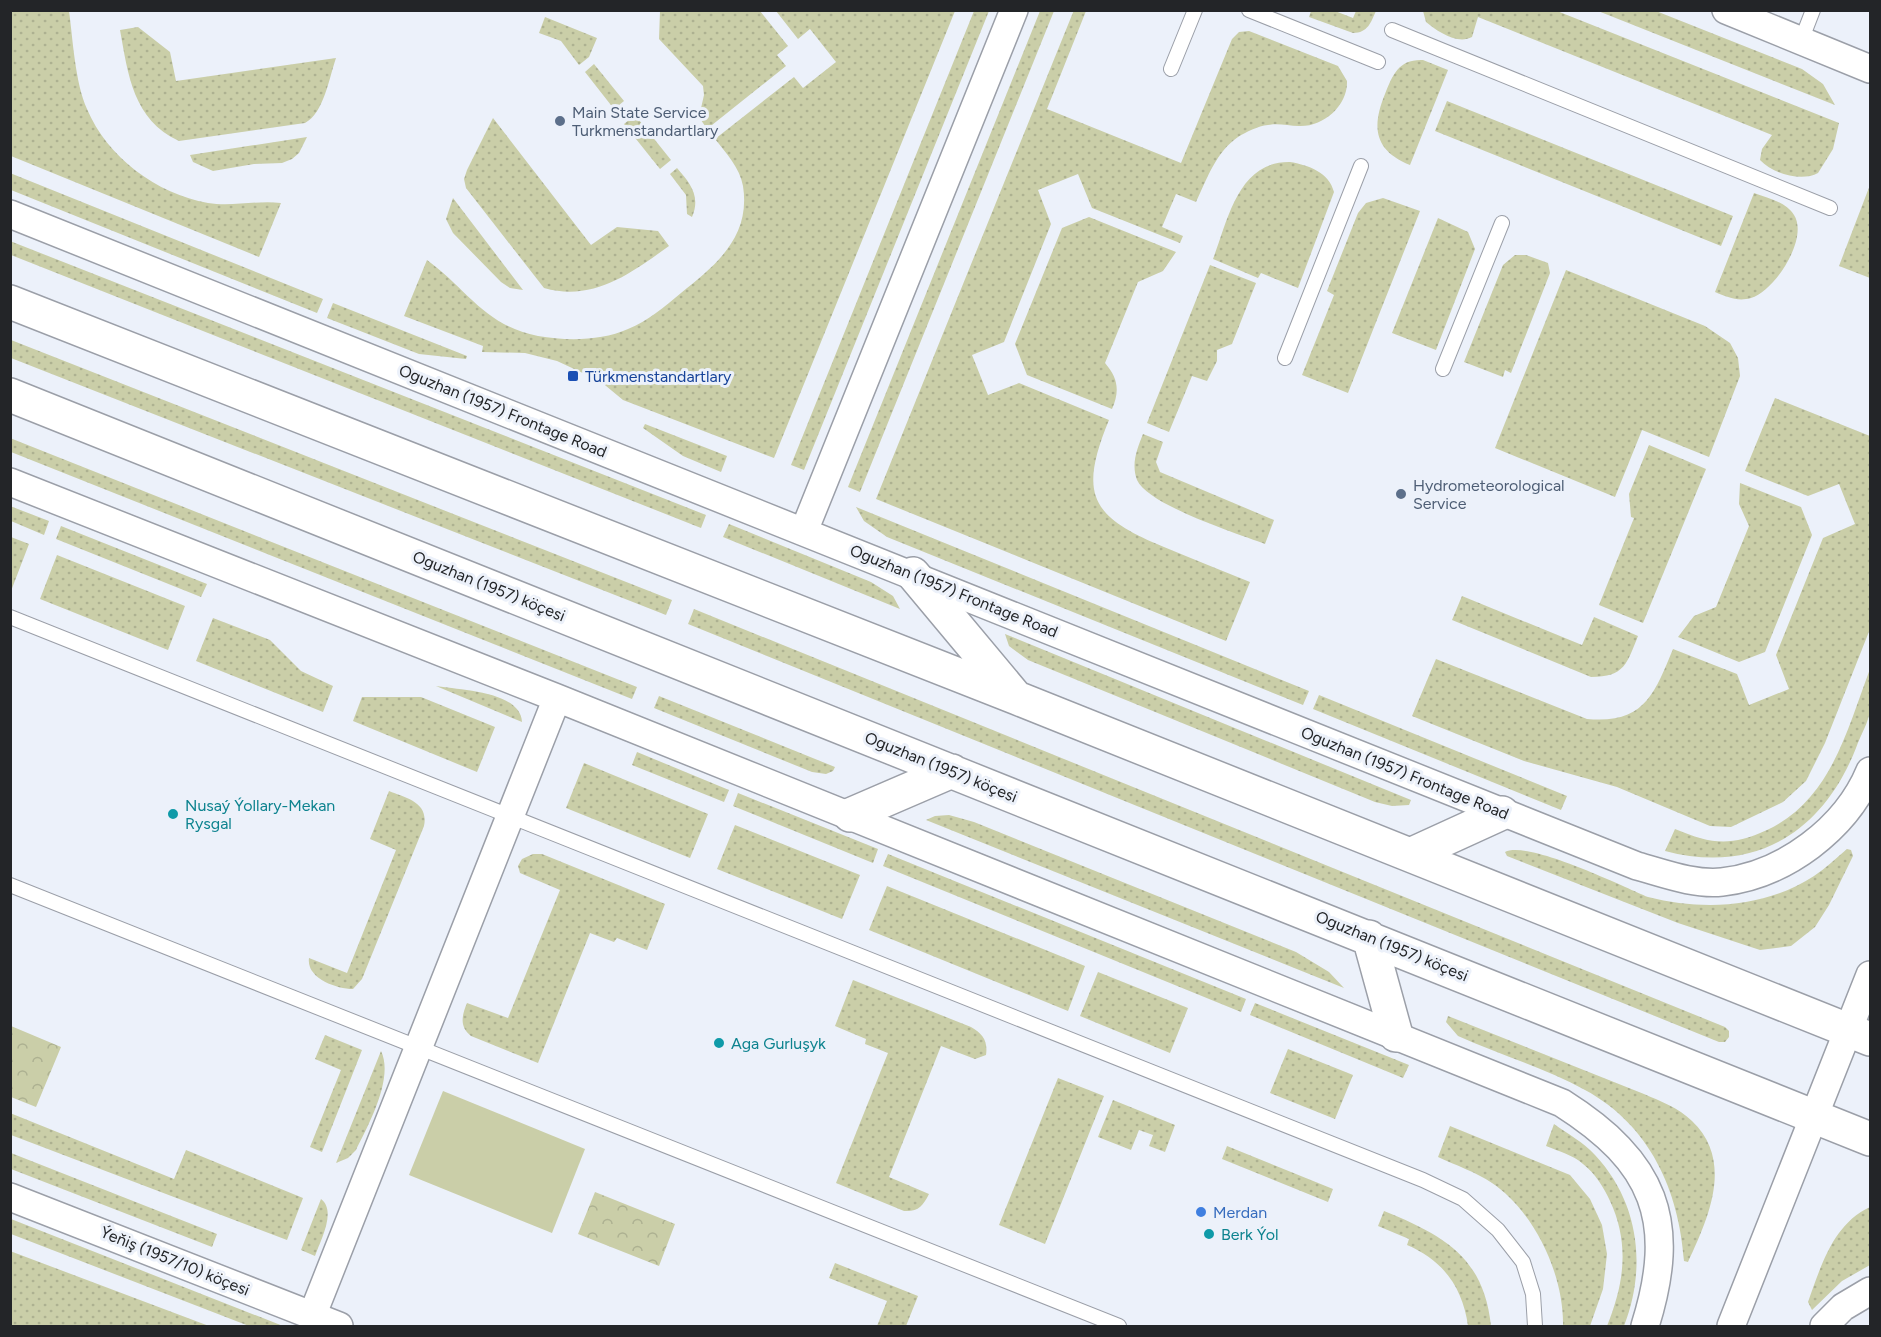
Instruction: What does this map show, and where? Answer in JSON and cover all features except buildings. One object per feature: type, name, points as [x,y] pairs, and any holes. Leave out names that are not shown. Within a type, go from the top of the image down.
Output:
[{"type":"main road","points":[[10,302],[1017,698],[1859,1035]]},
{"type":"main road","name":"Oguzhan (1957) köçesi","points":[[10,395],[1870,1139]]},
{"type":"main road","points":[[913,574],[1017,698]]},
{"type":"main road","points":[[850,815],[952,771]]},
{"type":"main road","points":[[1410,855],[1503,813]]},
{"type":"main road","points":[[1369,937],[1396,1035]]},
{"type":"street","points":[[804,531],[1014,10]]},
{"type":"street","points":[[1726,10],[1870,69]]},
{"type":"street","name":"Oguzhan (1957) Frontage Road","points":[[10,214],[1637,866],[1687,879],[1720,882],[1754,876],[1784,863],[1817,840],[1840,818],[1870,771]]},
{"type":"street","points":[[10,482],[850,815],[1562,1103],[1596,1125],[1622,1149],[1639,1172],[1653,1202],[1661,1237],[1654,1299],[1645,1326]]},
{"type":"street","points":[[312,1316],[557,698]]},
{"type":"street","points":[[1731,1326],[1815,1116],[1859,1035],[1870,975]]},
{"type":"street","name":"Ýeňiş (1957/10) köçesi","points":[[10,1197],[339,1326]]},
{"type":"street","points":[[1824,1326],[1843,1307],[1870,1291]]},
{"type":"lane","points":[[1172,69],[1195,10]]},
{"type":"lane","points":[[1249,10],[1378,62]]},
{"type":"lane","points":[[1801,41],[1813,10]]},
{"type":"lane","points":[[1392,30],[1830,208]]},
{"type":"lane","points":[[1285,358],[1361,166]]},
{"type":"lane","points":[[1443,369],[1502,223]]},
{"type":"lane","points":[[10,617],[1423,1180],[1462,1199],[1498,1230],[1523,1262],[1533,1294],[1535,1326]]},
{"type":"lane","points":[[10,885],[1119,1326]]},
{"type":"green space","points":[[1074,10],[1086,11],[1047,109],[1181,163],[1232,39],[1239,32],[1249,31],[1338,66],[1347,81],[1339,106],[1325,119],[1308,125],[1272,124],[1248,131],[1224,150],[1213,166],[1196,202],[1176,194],[1162,227],[1183,236],[1180,243],[1092,208],[1078,174],[1038,190],[1051,224],[1004,342],[972,355],[988,395],[1019,383],[1109,420],[1094,467],[1094,485],[1098,500],[1106,513],[1120,525],[1139,536],[1250,582],[1226,641],[876,499]]},
{"type":"green space","points":[[10,11],[69,11],[77,74],[87,109],[107,143],[136,171],[170,191],[208,203],[281,203],[259,257],[11,156]]},
{"type":"green space","points":[[660,11],[760,11],[788,46],[777,55],[786,66],[707,129],[699,117],[704,95],[703,86],[659,39]]},
{"type":"green space","points":[[776,11],[955,11],[774,458],[623,400],[600,381],[557,361],[525,353],[482,352],[483,346],[404,316],[427,260],[490,315],[504,324],[538,336],[560,339],[595,338],[628,329],[656,313],[707,272],[736,235],[742,220],[744,204],[743,186],[739,173],[715,139],[794,77],[803,88],[836,62],[810,29],[798,39]]},
{"type":"green space","points":[[974,11],[989,11],[804,470],[791,465]]},
{"type":"green space","points":[[1040,11],[1054,11],[860,492],[848,487]]},
{"type":"green space","points":[[1311,11],[1335,11],[1353,18],[1356,11],[1376,11],[1366,29],[1353,33],[1309,17]]},
{"type":"green space","points":[[1423,11],[1557,11],[1839,123],[1833,149],[1818,173],[1796,177],[1780,173],[1760,160],[1762,149],[1772,135],[1478,17],[1472,37],[1454,38],[1441,33],[1426,22]]},
{"type":"green space","points":[[1598,11],[1656,11],[1802,69],[1823,84],[1835,105]]},
{"type":"green space","points":[[545,17],[597,38],[589,57],[579,65],[561,41],[539,33]]},
{"type":"green space","points":[[138,27],[170,52],[176,81],[336,58],[321,103],[312,118],[305,123],[179,141],[152,121],[135,94],[120,30]]},
{"type":"green space","points":[[1423,60],[1448,70],[1410,165],[1398,159],[1382,144],[1377,127],[1378,116],[1388,87],[1398,69],[1408,62]]},
{"type":"green space","points":[[594,64],[624,101],[614,109],[585,72]]},
{"type":"green space","points":[[1447,101],[1733,216],[1721,246],[1435,131]]},
{"type":"green space","points":[[635,115],[671,160],[660,169],[624,124]]},
{"type":"green space","points":[[493,118],[591,245],[617,227],[658,231],[669,246],[626,275],[596,288],[562,291],[544,288],[466,188],[464,179],[467,170]]},
{"type":"green space","points":[[307,137],[299,153],[282,163],[254,164],[213,171],[193,162],[190,155]]},
{"type":"green space","points":[[1290,162],[1304,165],[1323,175],[1328,179],[1334,192],[1298,288],[1261,273],[1258,278],[1213,259],[1230,211],[1247,182],[1258,171],[1272,164]]},
{"type":"green space","points":[[677,168],[695,196],[692,217],[687,214],[686,195],[670,174]]},
{"type":"green space","points":[[10,173],[323,299],[317,313],[11,190]]},
{"type":"green space","points":[[1870,185],[1870,278],[1839,266]]},
{"type":"green space","points":[[1754,193],[1776,201],[1791,211],[1797,225],[1797,237],[1787,263],[1770,285],[1751,298],[1733,298],[1715,292]]},
{"type":"green space","points":[[453,198],[523,290],[510,288],[501,282],[453,233],[446,219]]},
{"type":"green space","points":[[1383,198],[1420,211],[1348,393],[1302,375],[1334,295],[1327,291],[1358,213],[1366,203]]},
{"type":"green space","points":[[1089,217],[1176,252],[1163,271],[1138,282],[1105,363],[1113,374],[1117,390],[1112,409],[1027,375],[1015,344],[1062,228]]},
{"type":"green space","points":[[1438,218],[1468,232],[1475,249],[1436,350],[1392,333]]},
{"type":"green space","points":[[10,241],[706,515],[701,528],[11,255]]},
{"type":"green space","points":[[1515,255],[1526,255],[1548,263],[1550,273],[1511,373],[1505,370],[1503,377],[1464,362],[1503,265]]},
{"type":"green space","points":[[1210,265],[1256,283],[1232,344],[1217,350],[1217,361],[1207,381],[1192,376],[1169,432],[1147,423]]},
{"type":"green space","points":[[1566,270],[1705,326],[1730,343],[1738,358],[1740,376],[1709,457],[1642,430],[1615,497],[1495,448]]},
{"type":"green space","points":[[333,303],[467,356],[466,359],[419,354],[327,318]]},
{"type":"green space","points":[[11,340],[672,600],[666,615],[11,358]]},
{"type":"green space","points":[[1775,398],[1870,436],[1870,629],[1825,743],[1806,781],[1783,802],[1731,827],[1710,826],[1617,787],[1524,761],[1412,716],[1436,659],[1587,719],[1622,717],[1644,703],[1660,680],[1673,649],[1737,674],[1749,705],[1789,689],[1776,655],[1823,538],[1855,524],[1839,484],[1808,496],[1745,471]]},
{"type":"green space","points":[[645,424],[727,456],[721,472],[683,456],[643,428]]},
{"type":"green space","points":[[1143,434],[1163,442],[1156,462],[1160,472],[1274,520],[1265,544],[1194,517],[1158,499],[1144,489],[1135,474],[1137,451]]},
{"type":"green space","points":[[10,438],[637,687],[632,699],[11,452]]},
{"type":"green space","points":[[1649,445],[1706,469],[1643,623],[1599,605],[1634,518],[1631,517],[1629,494]]},
{"type":"green space","points":[[1740,483],[1801,507],[1812,535],[1765,652],[1739,662],[1678,637],[1694,616],[1716,607],[1749,526],[1739,504]]},
{"type":"green space","points":[[10,506],[49,521],[44,535],[11,521]]},
{"type":"green space","points":[[856,507],[1309,691],[1303,705],[887,537],[864,521]]},
{"type":"green space","points":[[729,524],[871,582],[893,596],[900,609],[723,537]]},
{"type":"green space","points":[[61,526],[207,584],[201,597],[56,539]]},
{"type":"green space","points":[[11,537],[29,544],[11,591]]},
{"type":"green space","points":[[57,555],[185,606],[168,650],[40,599]]},
{"type":"green space","points":[[1462,596],[1582,645],[1594,617],[1638,636],[1623,667],[1611,674],[1591,677],[1452,620]]},
{"type":"green space","points":[[694,609],[1725,1027],[1729,1031],[1729,1037],[1725,1042],[1719,1042],[688,624]]},
{"type":"green space","points":[[213,618],[270,640],[301,671],[333,686],[323,712],[196,661]]},
{"type":"green space","points":[[1005,634],[1411,800],[1409,805],[1392,806],[1375,802],[1028,660],[1009,646]]},
{"type":"green space","points":[[1870,669],[1869,715],[1856,748],[1842,778],[1825,803],[1805,824],[1782,840],[1756,851],[1728,857],[1698,857],[1665,851],[1675,829],[1699,838],[1721,842],[1731,841],[1767,830],[1789,817],[1807,801],[1822,782],[1834,761]]},
{"type":"green space","points":[[436,686],[473,691],[500,698],[519,712],[522,722]]},
{"type":"green space","points":[[1319,695],[1567,796],[1561,810],[1313,709]]},
{"type":"green space","points":[[659,696],[835,767],[833,771],[826,774],[812,772],[654,708]]},
{"type":"green space","points":[[362,697],[421,697],[495,727],[477,772],[353,721]]},
{"type":"green space","points":[[637,752],[729,790],[724,802],[632,765]]},
{"type":"green space","points":[[584,763],[708,814],[690,858],[566,808]]},
{"type":"green space","points":[[389,791],[420,806],[425,818],[424,826],[362,979],[353,989],[339,987],[317,977],[309,965],[309,958],[347,973],[396,850],[370,839]]},
{"type":"green space","points":[[738,793],[878,849],[873,863],[733,806]]},
{"type":"green space","points":[[949,815],[974,822],[1296,952],[1329,972],[1344,988],[926,820],[935,816]]},
{"type":"green space","points":[[735,825],[860,875],[842,919],[717,869]]},
{"type":"green space","points":[[1847,849],[1851,850],[1853,856],[1829,905],[1815,927],[1791,946],[1760,950],[1678,923],[1507,856],[1505,852],[1517,850],[1533,852],[1553,858],[1648,897],[1712,905],[1755,900],[1795,887],[1818,873]]},
{"type":"green space","points":[[533,854],[542,854],[665,904],[647,950],[617,938],[614,942],[590,933],[538,1063],[471,1036],[463,1025],[467,1003],[508,1018],[560,890],[520,873],[518,866],[522,859]]},
{"type":"green space","points":[[888,854],[1246,999],[1241,1012],[883,866]]},
{"type":"green space","points":[[887,886],[1085,966],[1068,1011],[869,930]]},
{"type":"green space","points":[[1098,972],[1188,1008],[1170,1053],[1080,1016]]},
{"type":"green space","points":[[853,980],[971,1027],[982,1035],[985,1042],[986,1055],[975,1059],[941,1046],[889,1177],[929,1194],[922,1205],[913,1210],[904,1211],[836,1183],[888,1053],[865,1044],[866,1039],[835,1026]]},
{"type":"green space","points":[[1255,1003],[1409,1065],[1403,1078],[1250,1015]]},
{"type":"green space","points":[[1448,1016],[1656,1099],[1692,1121],[1705,1137],[1712,1154],[1715,1171],[1710,1208],[1688,1262],[1684,1261],[1676,1210],[1668,1185],[1644,1141],[1627,1122],[1608,1105],[1570,1082],[1458,1036],[1446,1022]]},
{"type":"green space","points":[[11,1026],[61,1047],[36,1107],[11,1097]]},
{"type":"green space","points":[[325,1035],[362,1050],[322,1152],[310,1147],[341,1070],[315,1059]]},
{"type":"green space","points":[[1288,1049],[1353,1075],[1335,1119],[1270,1093]]},
{"type":"green space","points":[[381,1051],[384,1074],[373,1114],[356,1150],[348,1158],[336,1163]]},
{"type":"green space","points":[[1058,1078],[1104,1096],[1045,1244],[999,1225]]},
{"type":"green space","points":[[443,1091],[585,1149],[552,1233],[409,1175]]},
{"type":"green space","points":[[1113,1100],[1175,1125],[1165,1152],[1149,1146],[1153,1135],[1139,1130],[1131,1150],[1098,1137]]},
{"type":"green space","points":[[10,1113],[174,1179],[186,1150],[303,1198],[287,1240],[11,1135]]},
{"type":"green space","points":[[1554,1124],[1595,1155],[1610,1173],[1630,1214],[1637,1258],[1631,1304],[1624,1326],[1607,1326],[1621,1279],[1622,1248],[1616,1217],[1605,1191],[1591,1172],[1575,1158],[1546,1146]]},
{"type":"green space","points":[[1450,1126],[1570,1175],[1590,1199],[1602,1225],[1607,1254],[1603,1289],[1590,1326],[1563,1326],[1562,1306],[1552,1266],[1544,1246],[1521,1210],[1492,1183],[1438,1157]]},
{"type":"green space","points":[[1227,1146],[1333,1189],[1328,1202],[1222,1159]]},
{"type":"green space","points":[[11,1153],[217,1234],[212,1247],[11,1169]]},
{"type":"green space","points":[[595,1192],[675,1224],[659,1266],[578,1234]]},
{"type":"green space","points":[[321,1199],[328,1211],[326,1226],[315,1256],[301,1250]]},
{"type":"green space","points":[[1870,1207],[1870,1265],[1842,1281],[1812,1310],[1808,1302],[1830,1247],[1857,1214]]},
{"type":"green space","points":[[1384,1211],[1425,1229],[1457,1252],[1480,1282],[1487,1302],[1491,1326],[1468,1326],[1456,1288],[1441,1267],[1420,1251],[1407,1245],[1409,1239],[1378,1226]]},
{"type":"green space","points":[[11,1219],[283,1326],[249,1326],[11,1234]]},
{"type":"green space","points":[[10,1251],[209,1326],[11,1326]]},
{"type":"green space","points":[[835,1263],[918,1296],[906,1326],[877,1326],[887,1301],[829,1278]]},
{"type":"place","name":"Main State Service Turkmenstandartlary","points":[[560,121]]},
{"type":"place","name":"Türkmenstandartlary","points":[[573,376]]},
{"type":"place","name":"Hydrometeorological Service","points":[[1401,494]]},
{"type":"place","name":"Nusaý Ýollary-Mekan Rysgal","points":[[173,814]]},
{"type":"place","name":"Aga Gurluşyk","points":[[719,1043]]},
{"type":"place","name":"Merdan","points":[[1201,1212]]},
{"type":"place","name":"Berk Ýol","points":[[1209,1234]]}]
